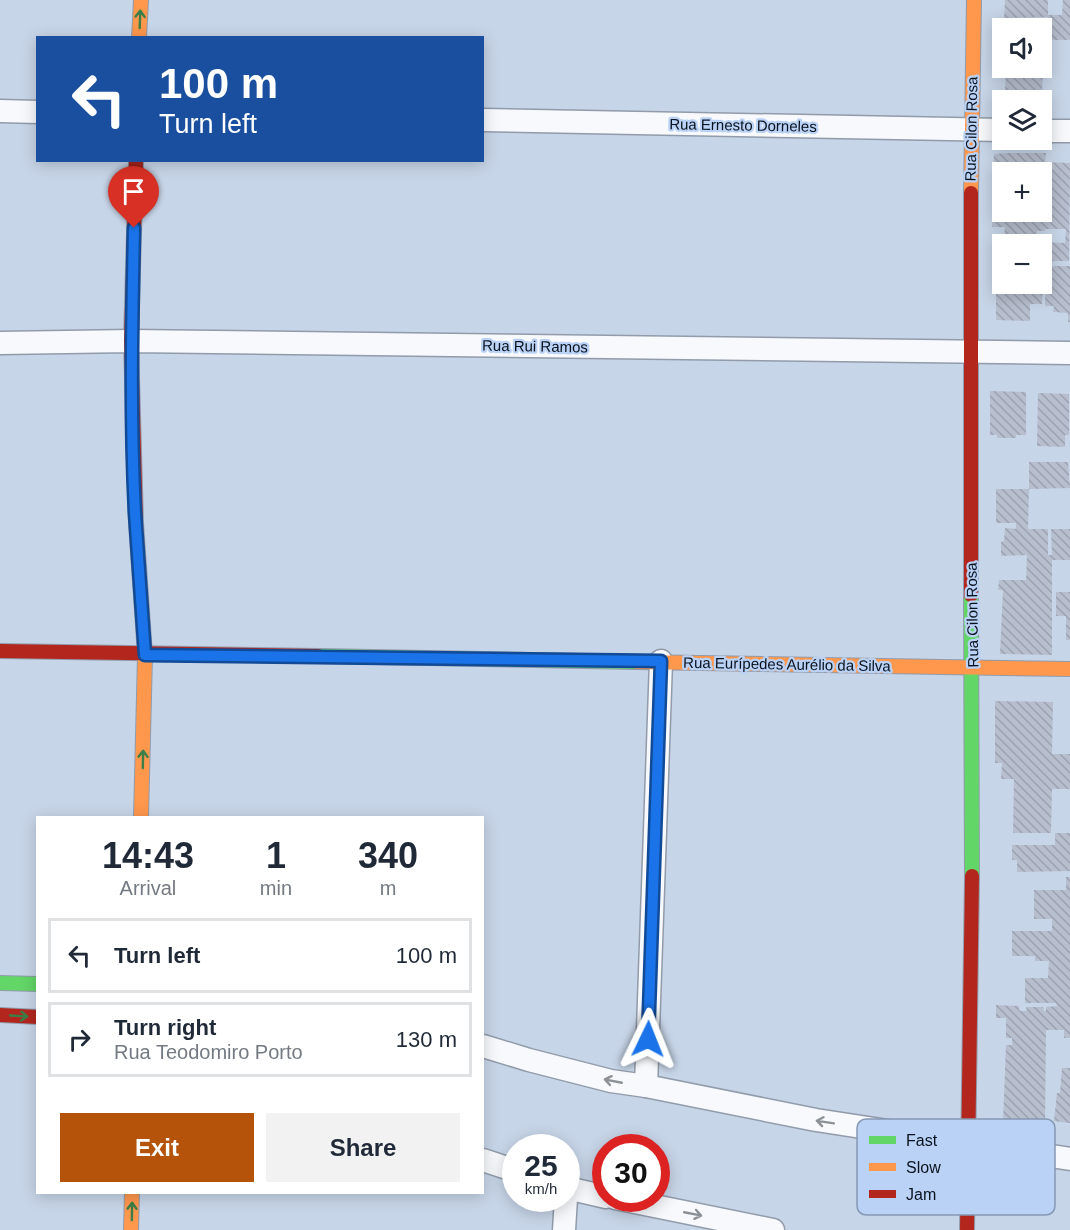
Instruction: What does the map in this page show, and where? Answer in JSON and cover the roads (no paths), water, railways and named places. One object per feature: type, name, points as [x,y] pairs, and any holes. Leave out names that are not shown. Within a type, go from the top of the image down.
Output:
[{"type":"street","points":[[140,36],[141,0]]},
{"type":"street","name":"Rua Cilon Rosa","points":[[970,1119],[973,668],[969,351],[970,129],[974,0]]},
{"type":"street","points":[[0,111],[36,112]]},
{"type":"street","name":"Rua Ernesto Dorneles","points":[[484,120],[992,130]]},
{"type":"street","points":[[1052,131],[1070,131]]},
{"type":"street","points":[[136,162],[131,341],[135,512],[145,655],[141,816]]},
{"type":"street","name":"Rua Rui Ramos","points":[[0,343],[131,341],[1070,353]]},
{"type":"street","name":"Rua Eurípedes Aurélio da Silva","points":[[0,651],[1070,669]]},
{"type":"street","points":[[646,1086],[661,661]]},
{"type":"street","points":[[0,983],[36,984]]},
{"type":"street","points":[[0,1015],[36,1017]]},
{"type":"street","points":[[484,1046],[601,1079],[857,1127]]},
{"type":"street","points":[[1055,1157],[1070,1159]]},
{"type":"street","points":[[484,1160],[502,1166]]},
{"type":"street","points":[[131,1230],[132,1194]]},
{"type":"street","points":[[670,1209],[773,1230]]},
{"type":"street","points":[[564,1230],[565,1212]]},
{"type":"street","name":"Rua Cilon Rosa","points":[[967,1230],[968,1215]]}]
